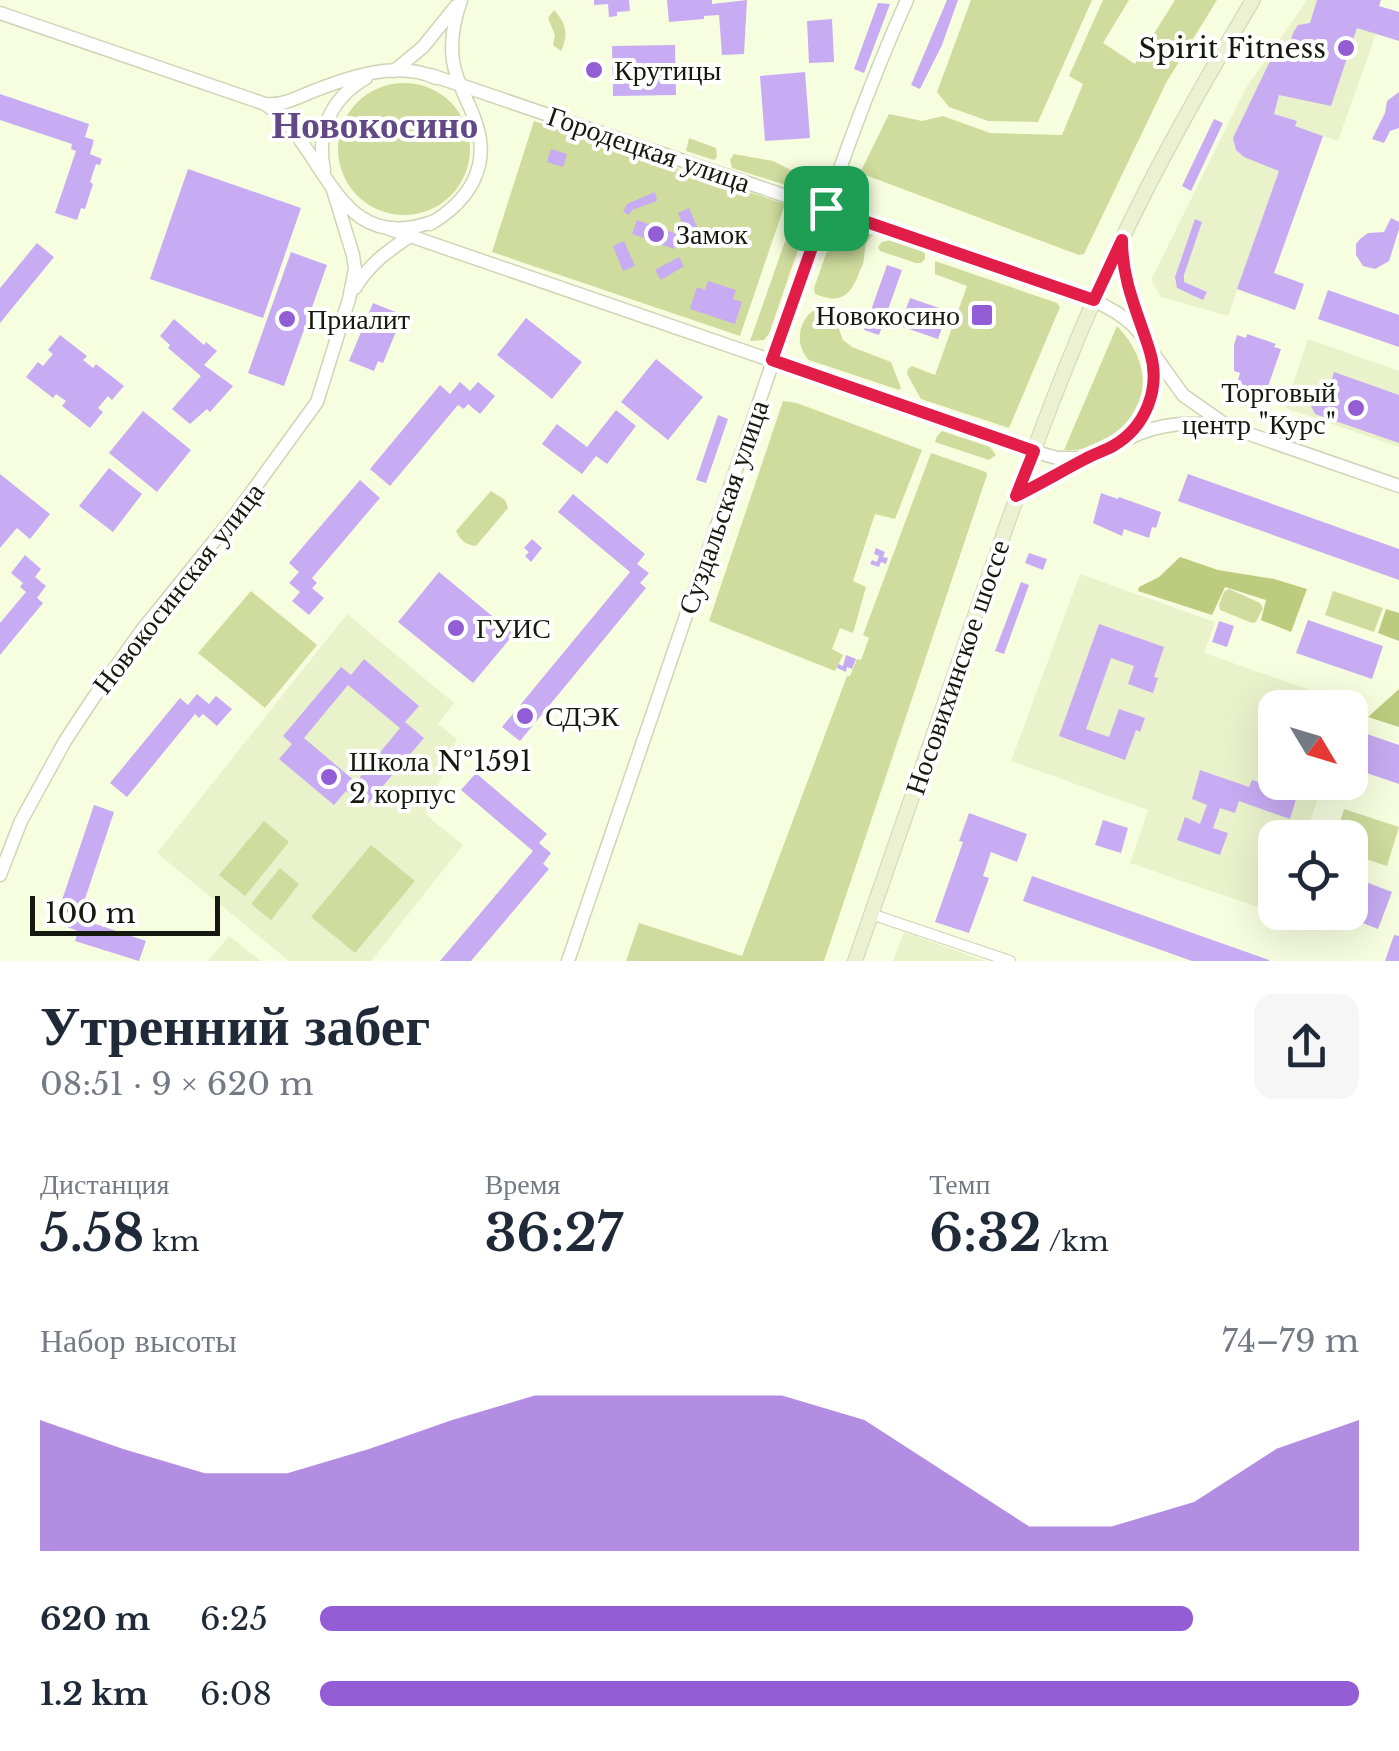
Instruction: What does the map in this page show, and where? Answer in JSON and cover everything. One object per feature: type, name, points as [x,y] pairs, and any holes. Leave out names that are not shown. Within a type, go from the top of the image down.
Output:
[{"type":"main road","name":"Носовихинское шоссе","points":[[855,961],[1016,496],[1094,300],[1203,84],[1252,0]]},
{"type":"street","points":[[394,71],[423,47],[460,0]]},
{"type":"street","points":[[349,299],[364,272],[376,260],[461,201],[476,174],[480,144],[475,119],[456,73],[452,48],[460,0]]},
{"type":"street","name":"Суздальская улица","points":[[568,961],[772,360],[907,0]]},
{"type":"street","points":[[0,13],[265,104],[277,105],[336,82],[379,72],[405,69],[432,75],[454,89],[475,119]]},
{"type":"street","points":[[349,299],[355,268],[353,255],[324,170],[321,147],[327,120],[344,93],[379,72]]},
{"type":"street","name":"Городецкая улица","points":[[432,75],[1094,300],[1119,313],[1146,344]]},
{"type":"street","points":[[265,104],[285,120],[340,201],[359,217],[1034,451],[1057,458],[1089,456]]},
{"type":"street","points":[[384,227],[410,228],[437,220]]},
{"type":"street","points":[[1115,445],[1136,428],[1151,400],[1154,371],[1125,282],[1122,240]]},
{"type":"street","name":"Новокосинская улица","points":[[0,875],[21,822],[64,741],[142,630],[236,515],[317,402],[349,299]]},
{"type":"street","points":[[1146,344],[1183,395],[1229,427]]},
{"type":"street","points":[[1016,496],[1089,456],[1173,424],[1229,427],[1399,486]]},
{"type":"street","points":[[871,914],[1010,961]]},
{"type":"shaded area","points":[[1307,0],[1381,0],[1371,32],[1376,34],[1338,141],[1295,126],[1228,316],[1161,297],[1151,280],[1246,88]]},
{"type":"shaded area","points":[[1308,339],[1399,371],[1399,447],[1285,408]]},
{"type":"shaded area","points":[[1080,574],[1215,622],[1204,653],[1311,690],[1258,690],[1258,800],[1318,800],[1310,820],[1258,820],[1258,907],[1130,863],[1148,810],[1011,761]]},
{"type":"shaded area","name":"Школа №1591 2 корпус","points":[[347,614],[454,703],[438,724],[457,739],[426,815],[463,845],[371,961],[289,961],[157,853]]},
{"type":"shaded area","points":[[904,932],[985,961],[893,961]]},
{"type":"shaded area","points":[[229,936],[261,961],[208,961]]},
{"type":"green space","points":[[971,0],[1092,0],[1038,122],[988,121],[949,107],[937,92]]},
{"type":"green space","points":[[1103,0],[1129,0],[1103,43],[1135,64],[1175,0],[1217,0],[1166,83],[1084,254],[860,173],[889,114],[922,121],[943,116],[990,133],[1062,135],[1083,84],[1069,76]]},
{"type":"green space","points":[[554,10],[565,29],[561,51],[553,45],[555,35],[548,18]]},
{"type":"green space","points":[[404,83],[441,94],[459,112],[470,149],[459,186],[441,204],[404,215],[367,204],[349,186],[338,149],[349,112],[367,94]]},
{"type":"green space","points":[[534,121],[785,204],[740,336],[492,252]]},
{"type":"green space","points":[[689,138],[716,148],[717,157],[714,160],[686,151]]},
{"type":"green space","points":[[734,154],[773,161],[797,173],[792,187],[732,168],[730,160]]},
{"type":"green space","points":[[794,216],[804,223],[805,229],[769,334],[764,340],[750,341]]},
{"type":"green space","points":[[844,227],[873,235],[866,245],[856,281],[848,293],[838,298],[815,294],[832,237]]},
{"type":"green space","points":[[891,240],[922,250],[925,259],[916,263],[880,251],[882,242]]},
{"type":"green space","points":[[935,261],[1060,307],[1009,428],[921,399],[907,374],[912,366],[935,375],[967,286],[935,274]]},
{"type":"green space","points":[[816,309],[833,313],[843,340],[852,347],[891,362],[901,388],[809,360],[801,347],[800,333],[805,319]]},
{"type":"green space","points":[[1117,326],[1133,347],[1141,369],[1143,390],[1137,409],[1126,426],[1110,439],[1089,448],[1064,450]]},
{"type":"green space","points":[[783,401],[922,450],[895,519],[875,514],[853,581],[866,587],[853,633],[840,628],[832,649],[843,655],[835,671],[709,621]]},
{"type":"green space","points":[[942,431],[990,447],[996,455],[989,460],[935,442]]},
{"type":"green space","points":[[931,453],[987,475],[824,961],[626,961],[639,923],[742,956],[847,676],[857,659],[861,660],[869,638],[863,635]]},
{"type":"green space","points":[[491,491],[505,500],[508,508],[476,546],[469,544],[456,531]]},
{"type":"green space","points":[[1180,557],[1218,570],[1307,589],[1291,632],[1261,620],[1266,600],[1225,587],[1212,615],[1138,591]]},
{"type":"green space","points":[[1229,589],[1260,603],[1263,608],[1256,622],[1220,610],[1224,592]]},
{"type":"green space","points":[[251,591],[317,645],[265,708],[198,653]]},
{"type":"green space","points":[[1333,591],[1383,608],[1374,632],[1325,615]]},
{"type":"green space","points":[[1386,609],[1399,613],[1399,641],[1378,633]]},
{"type":"green space","points":[[1398,690],[1399,727],[1368,717]]},
{"type":"green space","points":[[1344,809],[1399,827],[1387,866],[1368,860],[1368,820],[1340,820]]},
{"type":"green space","points":[[264,821],[289,842],[245,896],[219,875]]},
{"type":"green space","points":[[371,845],[415,881],[355,953],[311,917]]},
{"type":"green space","points":[[280,868],[299,884],[271,920],[251,904]]},
{"type":"building","points":[[594,0],[629,0],[630,11],[609,17],[608,4],[594,5]]},
{"type":"building","points":[[667,0],[712,0],[712,4],[747,0],[744,54],[722,55],[719,15],[669,22]]},
{"type":"building","points":[[947,0],[958,0],[920,89],[911,85]]},
{"type":"building","points":[[1317,0],[1381,0],[1379,6],[1399,12],[1399,41],[1357,28],[1331,106],[1279,95],[1274,114],[1297,121],[1295,126],[1323,136],[1274,273],[1304,284],[1295,310],[1237,289],[1279,171],[1244,157],[1236,150],[1233,138],[1271,59],[1277,53],[1287,53],[1298,25],[1310,23]]},
{"type":"building","points":[[878,3],[890,4],[864,73],[854,69]]},
{"type":"building","points":[[832,19],[834,62],[809,63],[807,21]]},
{"type":"building","points":[[675,45],[676,95],[613,96],[612,46]]},
{"type":"building","points":[[805,72],[810,138],[765,141],[760,76]]},
{"type":"building","points":[[1399,92],[1399,128],[1390,131],[1384,143],[1372,139],[1387,101]]},
{"type":"building","points":[[0,94],[89,124],[85,137],[94,140],[90,154],[102,159],[100,165],[96,164],[85,209],[81,208],[77,220],[55,213],[76,151],[71,149],[72,144],[0,120]]},
{"type":"building","points":[[1214,119],[1223,123],[1191,191],[1182,186]]},
{"type":"building","points":[[551,149],[567,154],[563,167],[547,162]]},
{"type":"building","points":[[188,169],[301,208],[263,318],[150,279]]},
{"type":"building","points":[[655,192],[657,201],[632,210],[629,215],[623,212],[627,204]]},
{"type":"building","points":[[689,208],[698,229],[687,234],[678,213]]},
{"type":"building","points":[[1391,218],[1399,222],[1399,229],[1389,261],[1375,269],[1363,266],[1356,255],[1356,244],[1368,233],[1384,232]]},
{"type":"building","points":[[1195,219],[1202,222],[1184,282],[1207,292],[1203,300],[1177,288],[1175,277]]},
{"type":"building","name":"Замок","points":[[637,220],[680,235],[674,249],[632,234]]},
{"type":"building","points":[[624,241],[635,266],[623,271],[613,246]]},
{"type":"building","points":[[37,243],[54,257],[0,323],[0,288]]},
{"type":"building","name":"Приалит","points":[[291,252],[327,265],[284,386],[248,373]]},
{"type":"building","points":[[679,257],[684,266],[661,280],[655,270]]},
{"type":"building","points":[[887,265],[902,270],[879,335],[864,330]]},
{"type":"building","points":[[708,281],[736,290],[733,299],[742,302],[735,324],[690,309],[697,287],[705,290]]},
{"type":"building","points":[[1328,290],[1399,315],[1399,347],[1318,319]]},
{"type":"building","points":[[910,298],[948,311],[938,339],[900,326]]},
{"type":"building","points":[[373,303],[403,315],[383,363],[378,361],[374,371],[349,361]]},
{"type":"building","points":[[526,318],[582,362],[552,399],[497,355]]},
{"type":"building","points":[[174,319],[217,351],[204,365],[233,386],[210,412],[207,409],[190,424],[172,409],[201,376],[168,348],[170,345],[160,336]]},
{"type":"building","points":[[1247,334],[1281,349],[1266,392],[1237,383],[1240,373],[1234,371],[1234,345],[1237,335],[1246,338]]},
{"type":"building","points":[[60,335],[87,356],[83,360],[93,368],[96,364],[124,386],[98,408],[103,412],[90,428],[62,406],[66,401],[56,394],[53,398],[26,377],[38,362],[43,366],[53,354],[48,350]]},
{"type":"building","points":[[656,359],[703,397],[668,440],[621,402]]},
{"type":"building","name":"Торговый центр \"Курс\"","points":[[1334,372],[1399,395],[1399,443],[1315,414],[1312,401],[1318,394],[1328,393]]},
{"type":"building","points":[[460,382],[470,391],[478,382],[495,396],[480,414],[468,404],[464,409],[458,405],[390,486],[370,469],[440,385],[450,394]]},
{"type":"building","points":[[616,410],[636,426],[607,464],[596,456],[582,474],[542,444],[557,424],[587,447]]},
{"type":"building","points":[[143,411],[191,450],[157,492],[109,453]]},
{"type":"building","points":[[718,415],[728,419],[706,483],[696,480]]},
{"type":"building","points":[[109,468],[142,494],[113,532],[79,506]]},
{"type":"building","points":[[0,474],[50,514],[30,539],[17,528],[0,548]]},
{"type":"building","points":[[1188,474],[1399,549],[1399,580],[1178,501]]},
{"type":"building","points":[[360,480],[380,498],[312,578],[317,583],[312,588],[324,598],[309,615],[292,601],[300,592],[289,583],[299,572],[289,563]]},
{"type":"building","points":[[1101,493],[1161,512],[1149,538],[1124,529],[1122,536],[1093,523]]},
{"type":"building","points":[[573,494],[645,554],[637,564],[649,573],[640,583],[646,588],[520,741],[502,727],[630,572],[558,512]]},
{"type":"building","points":[[532,539],[542,548],[531,562],[524,548]]},
{"type":"building","points":[[876,548],[888,558],[879,567],[870,564],[872,560],[877,562]]},
{"type":"building","points":[[1029,553],[1047,559],[1043,570],[1025,563]]},
{"type":"building","points":[[25,555],[41,569],[35,577],[46,586],[37,598],[43,603],[0,655],[0,623],[26,592],[20,587],[23,583],[11,573]]},
{"type":"building","name":"ГУИС","points":[[439,572],[514,634],[473,683],[398,622]]},
{"type":"building","points":[[1021,582],[1029,585],[1004,654],[995,651]]},
{"type":"building","points":[[1308,620],[1383,646],[1372,679],[1296,653]]},
{"type":"building","points":[[1219,621],[1234,626],[1227,647],[1212,642]]},
{"type":"building","points":[[1099,624],[1164,647],[1153,693],[1128,684],[1134,666],[1111,658],[1086,729],[1109,737],[1119,709],[1145,718],[1125,760],[1059,736]]},
{"type":"building","points":[[846,655],[856,659],[846,672],[837,668],[838,664],[843,666]]},
{"type":"building","points":[[364,659],[419,706],[405,722],[424,738],[365,807],[346,791],[334,805],[279,759],[292,744],[283,736],[341,667],[351,675]],"holes":[[[348,685],[400,728],[356,782],[304,738]]]},
{"type":"building","points":[[197,694],[209,704],[216,696],[232,709],[217,726],[203,714],[199,718],[195,714],[127,797],[110,783],[180,698],[188,705]]},
{"type":"building","points":[[1368,734],[1399,745],[1399,784],[1368,773]]},
{"type":"building","points":[[1200,770],[1249,787],[1252,780],[1258,782],[1258,800],[1296,800],[1290,819],[1239,801],[1235,813],[1220,808],[1213,828],[1228,833],[1220,855],[1177,840],[1185,817],[1200,824],[1207,805],[1192,799]]},
{"type":"building","points":[[476,773],[547,834],[539,843],[551,853],[543,864],[549,869],[471,961],[440,961],[533,851],[461,790]]},
{"type":"building","points":[[94,805],[114,812],[80,914],[85,916],[84,920],[146,941],[139,961],[75,941],[78,931],[64,926],[69,913],[59,909]]},
{"type":"building","points":[[969,813],[1027,834],[1017,862],[991,852],[983,876],[989,878],[969,933],[935,922]]},
{"type":"building","points":[[1103,820],[1128,828],[1121,853],[1095,845]]},
{"type":"building","points":[[1032,876],[1269,961],[1192,961],[1023,901]]},
{"type":"building","points":[[1368,883],[1392,892],[1378,929],[1368,925]]},
{"type":"building","points":[[1394,935],[1399,936],[1399,961],[1385,961]]},
{"type":"place","name":"Spirit Fitness","points":[[1346,48]]},
{"type":"place","name":"Крутицы","points":[[594,70]]},
{"type":"place","name":"Замок","points":[[656,234]]},
{"type":"place","name":"Новокосино","points":[[982,315]]},
{"type":"place","name":"Приалит","points":[[287,319]]},
{"type":"place","name":"Торговый центр \"Курс\"","points":[[1356,408]]},
{"type":"place","name":"ГУИС","points":[[456,628]]},
{"type":"place","name":"СДЭК","points":[[525,716]]},
{"type":"place","name":"Школа №1591 2 корпус","points":[[329,777]]},
{"type":"district","name":"Новокосино","points":[[375,125]]},
{"type":"route","points":[[826,208],[1094,300],[1122,240],[1125,282],[1154,371],[1151,400],[1136,428],[1115,445],[1016,496],[1034,451],[772,360],[826,208]]}]
